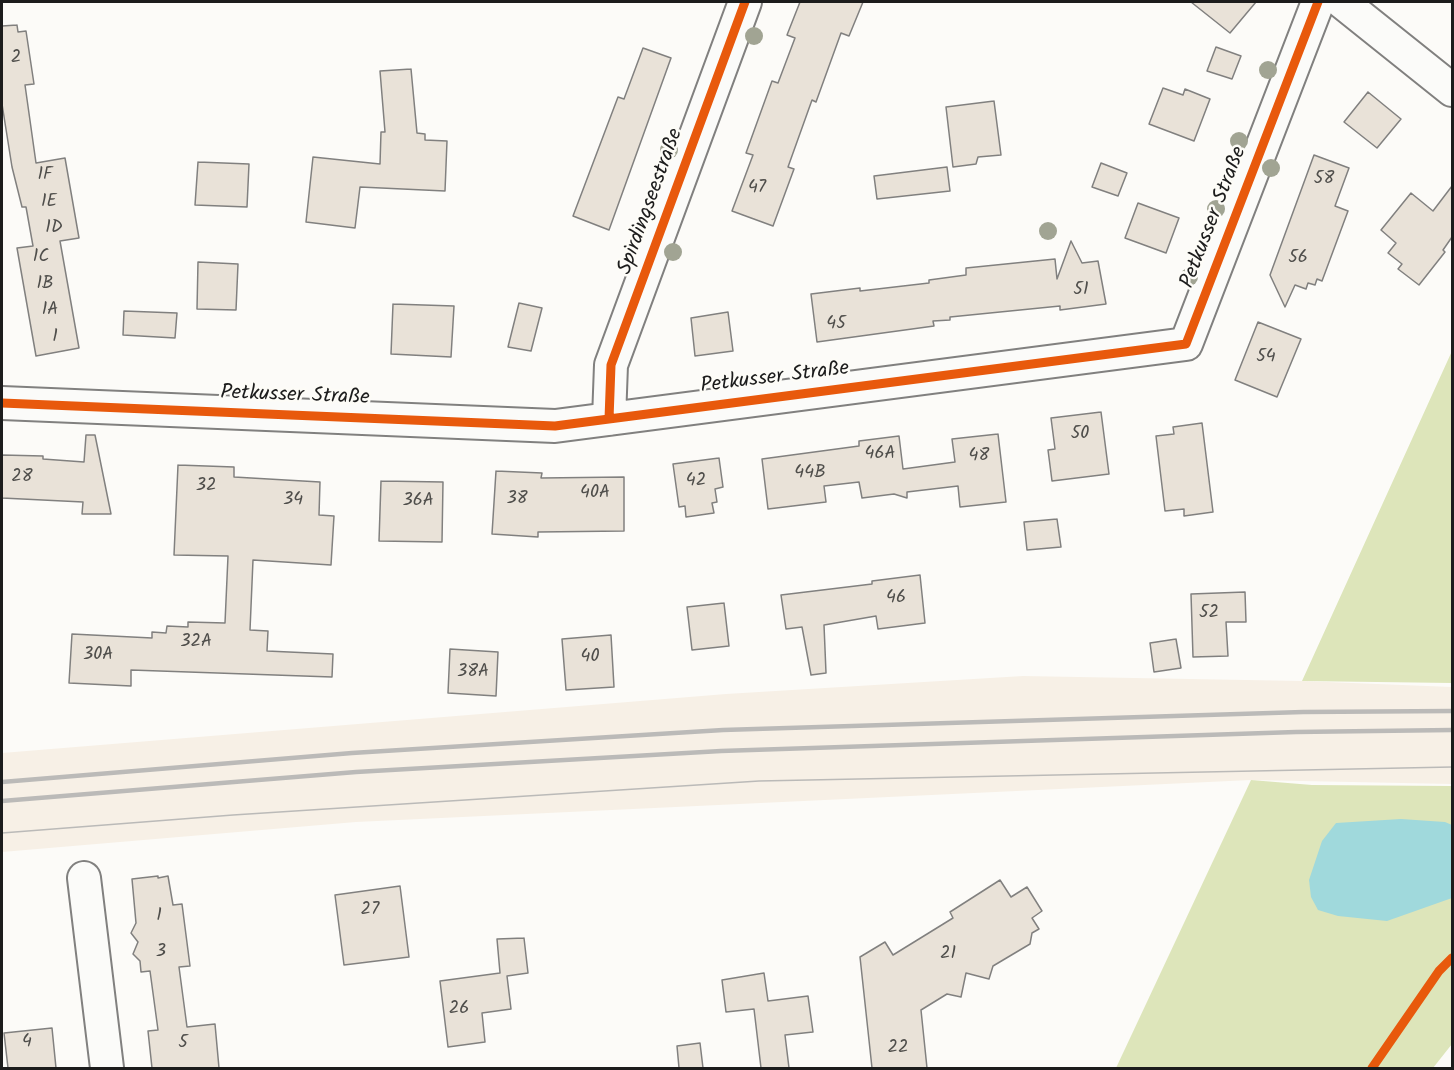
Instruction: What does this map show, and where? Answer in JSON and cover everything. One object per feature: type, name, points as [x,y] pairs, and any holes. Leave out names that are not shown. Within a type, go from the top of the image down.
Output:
[{"type":"street","name":"Spirdingseestraße","points":[[609,419],[611,365],[745,2]]},
{"type":"street","name":"Petkusser Straße","points":[[2,403],[555,426],[1186,344],[1318,2]]},
{"type":"street","points":[[1342,2],[1452,90]]},
{"type":"street","points":[[84,878],[107,1068]]},
{"type":"shaded area","points":[[1023,676],[1302,681],[1452,687],[1452,784],[1251,780],[356,822],[2,852],[2,753],[726,694]]},
{"type":"green space","points":[[1452,351],[1452,683],[1302,681]]},
{"type":"green space","points":[[1251,780],[1312,785],[1452,786],[1452,1044],[1433,1068],[1116,1068]]},
{"type":"water","points":[[1401,819],[1445,822],[1452,825],[1452,898],[1387,921],[1338,916],[1318,910],[1311,897],[1309,880],[1322,841],[1336,823]]},
{"type":"building","points":[[800,2],[863,2],[849,36],[841,33],[816,102],[812,100],[788,167],[794,169],[773,226],[732,211],[753,155],[746,153],[772,81],[778,83],[795,38],[787,35]]},
{"type":"building","points":[[1191,2],[1256,2],[1230,33]]},
{"type":"building","points":[[17,25],[18,32],[26,31],[34,84],[25,85],[36,163],[65,158],[79,238],[60,241],[79,348],[36,356],[17,248],[33,246],[26,207],[22,207],[12,167],[2,104],[2,26]]},
{"type":"building","points":[[1216,47],[1241,56],[1232,79],[1207,71]]},
{"type":"building","points":[[643,48],[671,58],[609,230],[573,216],[618,97],[624,99]]},
{"type":"building","points":[[411,69],[417,133],[425,134],[425,140],[447,141],[445,191],[360,187],[355,228],[306,222],[313,157],[380,164],[381,132],[385,132],[380,71]]},
{"type":"building","points":[[1163,88],[1183,95],[1185,89],[1210,99],[1194,141],[1149,124]]},
{"type":"building","points":[[1368,92],[1401,119],[1377,148],[1344,122]]},
{"type":"building","points":[[994,101],[1001,155],[978,157],[976,164],[953,167],[946,107]]},
{"type":"building","points":[[1314,155],[1349,168],[1335,206],[1348,211],[1322,281],[1317,279],[1315,285],[1308,283],[1306,289],[1295,285],[1285,307],[1270,275]]},
{"type":"building","points":[[198,162],[249,164],[247,207],[195,205]]},
{"type":"building","points":[[1101,163],[1127,173],[1118,196],[1092,187]]},
{"type":"building","points":[[947,167],[950,191],[877,199],[874,176]]},
{"type":"building","points":[[1452,186],[1452,237],[1443,250],[1445,252],[1419,285],[1398,269],[1402,264],[1388,253],[1396,243],[1381,230],[1411,193],[1433,211]]},
{"type":"building","points":[[1138,203],[1179,218],[1166,253],[1125,238]]},
{"type":"building","points":[[1071,241],[1082,263],[1098,261],[1106,304],[1060,310],[1060,306],[950,317],[950,320],[933,321],[934,326],[817,342],[811,294],[929,283],[929,280],[966,275],[966,268],[1055,259],[1057,279]]},
{"type":"building","points":[[198,262],[238,264],[236,310],[197,309]]},
{"type":"building","points":[[519,303],[542,308],[531,351],[508,347]]},
{"type":"building","points":[[393,304],[454,306],[451,357],[391,354]]},
{"type":"building","points":[[124,311],[177,313],[175,338],[123,335]]},
{"type":"building","points":[[728,312],[733,351],[695,356],[691,318]]},
{"type":"building","points":[[1258,322],[1301,339],[1277,397],[1235,380]]},
{"type":"building","points":[[1101,412],[1109,474],[1052,481],[1048,450],[1055,449],[1051,418]]},
{"type":"building","points":[[1202,423],[1213,512],[1184,516],[1184,509],[1165,511],[1156,436],[1174,434],[1173,427]]},
{"type":"building","points":[[998,434],[1006,502],[960,507],[958,486],[907,492],[907,498],[894,494],[862,498],[859,482],[824,486],[826,502],[768,509],[762,459],[859,446],[859,441],[899,436],[903,469],[955,462],[952,439]]},
{"type":"building","points":[[86,435],[95,435],[111,514],[82,514],[83,502],[2,498],[2,455],[43,456],[43,459],[84,462]]},
{"type":"building","points":[[719,458],[723,487],[715,489],[717,502],[712,503],[714,513],[686,517],[685,506],[679,507],[673,464]]},
{"type":"building","points":[[178,465],[234,467],[234,477],[320,482],[319,515],[334,516],[331,565],[253,560],[250,630],[268,631],[267,651],[333,654],[332,677],[131,670],[131,686],[69,683],[72,634],[152,638],[152,632],[166,633],[167,626],[188,627],[188,622],[225,623],[228,556],[174,555]]},
{"type":"building","points":[[496,471],[542,473],[541,478],[624,477],[624,531],[538,532],[538,537],[492,534]]},
{"type":"building","points":[[381,481],[443,482],[442,542],[379,541]]},
{"type":"building","points":[[1057,519],[1061,547],[1027,550],[1024,522]]},
{"type":"building","points":[[920,575],[925,623],[878,629],[876,616],[824,625],[826,673],[811,675],[802,627],[786,629],[781,595],[872,584],[872,581]]},
{"type":"building","points":[[1245,592],[1246,622],[1226,622],[1228,656],[1193,657],[1191,594]]},
{"type":"building","points":[[724,603],[729,646],[692,650],[687,607]]},
{"type":"building","points":[[611,635],[614,687],[566,690],[562,639]]},
{"type":"building","points":[[1176,639],[1181,668],[1154,672],[1150,643]]},
{"type":"building","points":[[450,649],[498,652],[496,696],[448,693]]},
{"type":"building","points":[[158,876],[158,878],[168,876],[173,905],[182,904],[190,966],[179,967],[187,1027],[215,1024],[219,1068],[152,1068],[148,1031],[158,1030],[150,971],[141,972],[140,961],[133,954],[138,942],[131,933],[136,923],[132,879]]},
{"type":"building","points":[[1000,880],[1011,897],[1027,887],[1042,911],[1032,918],[1039,929],[1032,933],[1030,944],[993,966],[989,979],[966,973],[961,997],[947,994],[921,1010],[927,1068],[872,1068],[860,957],[885,942],[893,955],[953,918],[950,912]]},
{"type":"building","points":[[400,886],[409,957],[344,965],[335,895]]},
{"type":"building","points":[[524,938],[528,973],[507,976],[511,1009],[482,1013],[485,1042],[448,1047],[440,981],[500,973],[497,939]]},
{"type":"building","points":[[764,973],[768,1001],[808,996],[813,1032],[785,1035],[789,1068],[761,1068],[754,1009],[726,1012],[722,980]]},
{"type":"building","points":[[52,1028],[56,1068],[8,1068],[4,1033]]},
{"type":"building","points":[[700,1043],[703,1068],[679,1068],[677,1046]]},
{"type":"tram line","points":[[2,833],[233,815],[759,781],[1452,767]]},
{"type":"railway","points":[[2,782],[352,753],[723,730],[1303,712],[1452,711]]},
{"type":"railway","points":[[2,801],[356,772],[721,751],[1296,732],[1452,730]]},
{"type":"cycle path","points":[[609,419],[611,365],[745,2]]},
{"type":"cycle path","points":[[2,403],[555,426],[1186,344],[1318,2]]},
{"type":"cycle path","points":[[1372,1068],[1439,971],[1452,958]]}]
